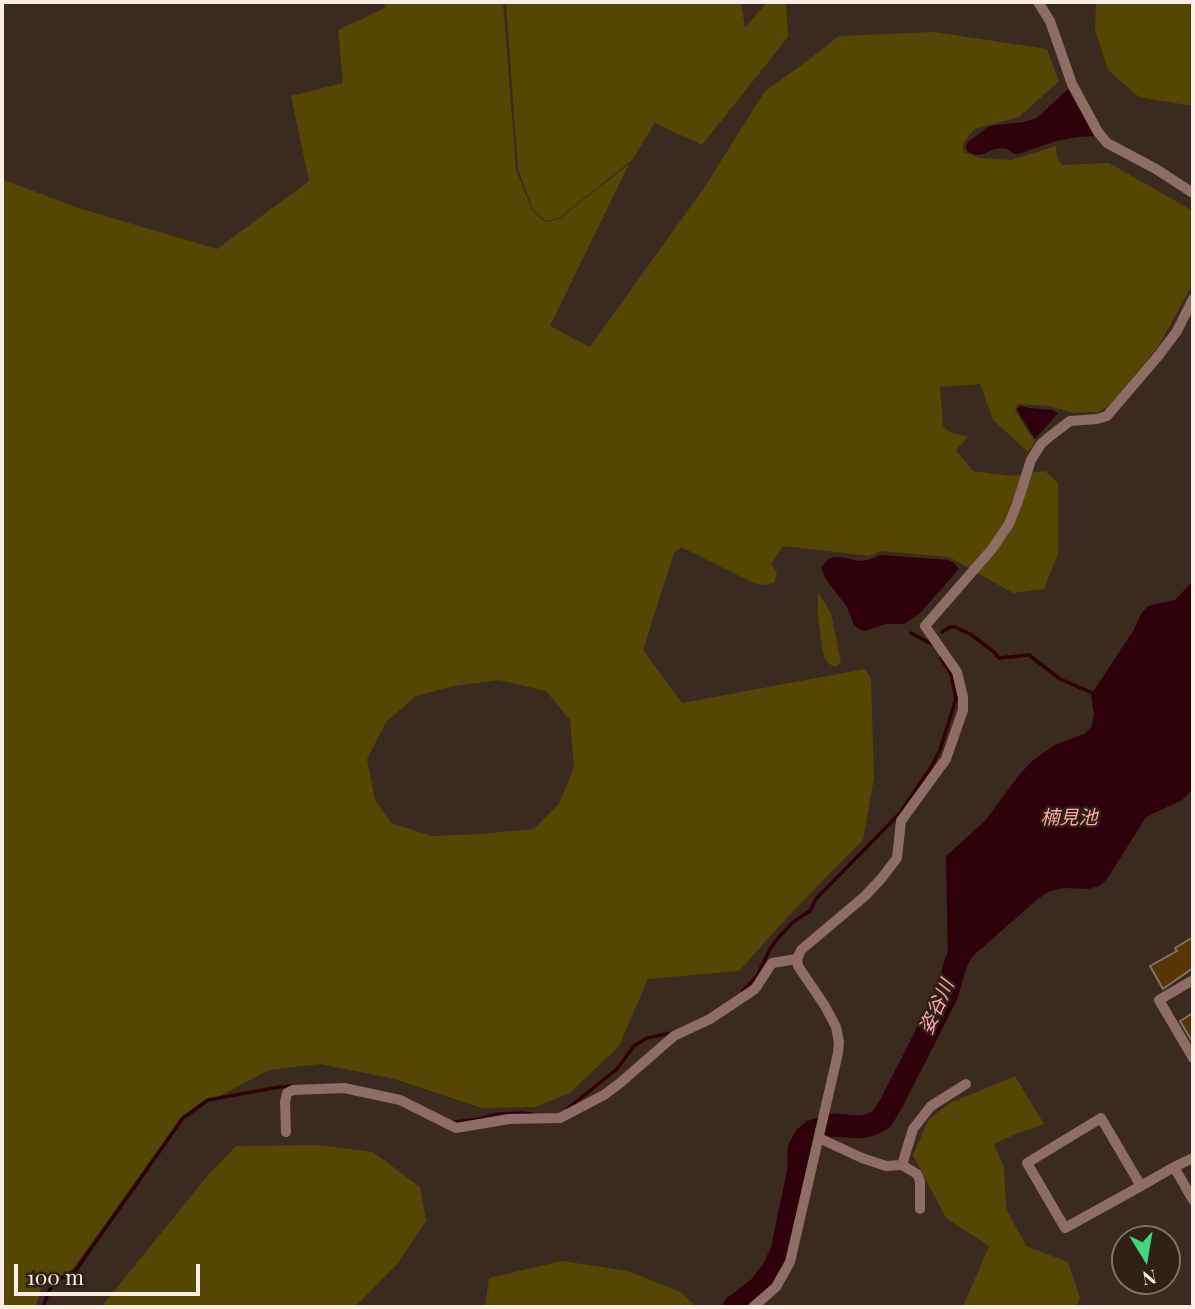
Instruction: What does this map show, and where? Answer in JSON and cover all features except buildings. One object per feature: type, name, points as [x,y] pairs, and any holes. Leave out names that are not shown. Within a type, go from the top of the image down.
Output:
[{"type":"street","points":[[1038,2],[1050,20],[1072,83],[1098,132],[1107,143],[1156,169],[1193,193]]},
{"type":"street","points":[[753,1307],[776,1287],[790,1262],[839,1042],[836,1027],[797,959],[801,950],[881,880],[897,858],[901,821],[946,759],[963,710],[957,672],[925,626],[992,550],[1009,524],[1031,460],[1041,444],[1070,421],[1107,416],[1177,331],[1193,299]]},
{"type":"street","points":[[286,1132],[285,1102],[287,1093],[293,1090],[344,1088],[400,1100],[456,1128],[509,1119],[560,1118],[604,1095],[674,1036],[710,1019],[755,989],[772,963],[797,959]]},
{"type":"street","points":[[1193,980],[1159,1000],[1193,1058]]},
{"type":"street","points":[[902,1165],[913,1129],[931,1106],[965,1084]]},
{"type":"street","points":[[1141,1186],[1101,1118],[1027,1163],[1065,1228],[1193,1158]]},
{"type":"street","points":[[820,1136],[862,1158],[886,1166],[902,1165],[917,1174],[920,1181],[920,1209]]},
{"type":"street","points":[[1174,1167],[1193,1200]]},
{"type":"shaded area","points":[[384,2],[503,2],[516,169],[532,210],[545,222],[559,219],[629,164],[550,326],[590,347],[704,188],[765,91],[839,36],[934,32],[1047,49],[1059,81],[1019,117],[974,129],[963,144],[964,152],[980,158],[1011,160],[1056,146],[1057,157],[1062,165],[1109,163],[1193,211],[1193,283],[1158,347],[1109,406],[1098,412],[1074,413],[1049,406],[1018,404],[1015,407],[1035,442],[1028,452],[993,420],[980,384],[940,387],[943,426],[949,432],[968,437],[956,450],[973,471],[1010,476],[1045,471],[1058,483],[1058,554],[1044,589],[1013,593],[949,557],[880,551],[870,556],[783,546],[771,564],[777,573],[774,583],[763,585],[753,583],[681,547],[674,553],[643,650],[682,703],[865,669],[871,679],[874,778],[863,840],[739,971],[648,979],[619,1046],[570,1093],[535,1107],[482,1108],[395,1079],[320,1064],[269,1070],[182,1116],[72,1270],[42,1284],[36,1307],[2,1307],[2,179],[75,207],[217,249],[309,181],[291,96],[343,83],[338,30],[385,8]],"holes":[[[499,680],[546,691],[570,720],[574,767],[559,804],[534,829],[432,836],[391,823],[375,800],[367,759],[386,722],[416,696],[454,686]]]},
{"type":"shaded area","points":[[506,2],[741,2],[745,28],[767,2],[784,2],[788,37],[702,145],[655,123],[632,160],[559,218],[546,221],[533,210],[518,169]]},
{"type":"shaded area","points":[[1096,2],[1193,2],[1193,106],[1139,97],[1108,70],[1095,30]]},
{"type":"shaded area","points":[[818,592],[831,613],[841,663],[834,667],[824,657],[818,617]]},
{"type":"shaded area","points":[[1015,1076],[1044,1124],[994,1144],[1004,1167],[1006,1208],[1026,1246],[1068,1262],[1080,1298],[1077,1307],[963,1307],[989,1246],[946,1218],[913,1155],[929,1119],[950,1103]]},
{"type":"shaded area","points":[[318,1145],[373,1152],[420,1187],[426,1221],[398,1263],[355,1307],[101,1307],[209,1174],[236,1146]]},
{"type":"shaded area","points":[[562,1261],[628,1271],[681,1292],[696,1307],[485,1307],[489,1278]]},
{"type":"water","points":[[1068,89],[1094,136],[1056,141],[1018,154],[1003,148],[980,155],[968,152],[967,143],[989,126],[1037,118]]},
{"type":"water","points":[[1020,406],[1058,413],[1035,439],[1017,409]]},
{"type":"water","points":[[881,555],[948,560],[959,569],[919,614],[904,624],[886,624],[864,631],[854,625],[847,607],[825,578],[821,568],[827,560],[834,557],[860,561]]},
{"type":"water","name":"楠見池","points":[[1193,581],[1193,789],[1182,800],[1146,817],[1107,879],[1099,886],[1050,891],[962,968],[948,963],[946,856],[985,821],[1032,761],[1055,745],[1086,733],[1092,726],[1094,714],[1091,695],[1133,631],[1141,614],[1148,606],[1175,600]]},
{"type":"waterway","points":[[942,632],[955,627],[970,634],[999,658],[1029,655],[1060,679],[1095,694]]},
{"type":"waterway","points":[[911,633],[933,645]]},
{"type":"waterway","points":[[743,991],[757,976],[778,938],[793,922],[810,911],[816,899],[900,813],[930,769],[940,750],[956,699],[951,674],[941,658]]},
{"type":"waterway","name":"姿谷川","points":[[734,1307],[760,1287],[773,1270],[782,1251],[799,1169],[799,1149],[805,1138],[813,1131],[832,1125],[859,1127],[882,1119],[947,994],[956,962],[970,938]]},
{"type":"waterway","points":[[567,1109],[617,1069],[634,1046],[647,1038],[671,1033]]},
{"type":"waterway","points":[[43,1307],[55,1282],[76,1270],[183,1118],[208,1100],[292,1086]]},
{"type":"waterway","points":[[454,1122],[498,1114],[532,1114]]}]
